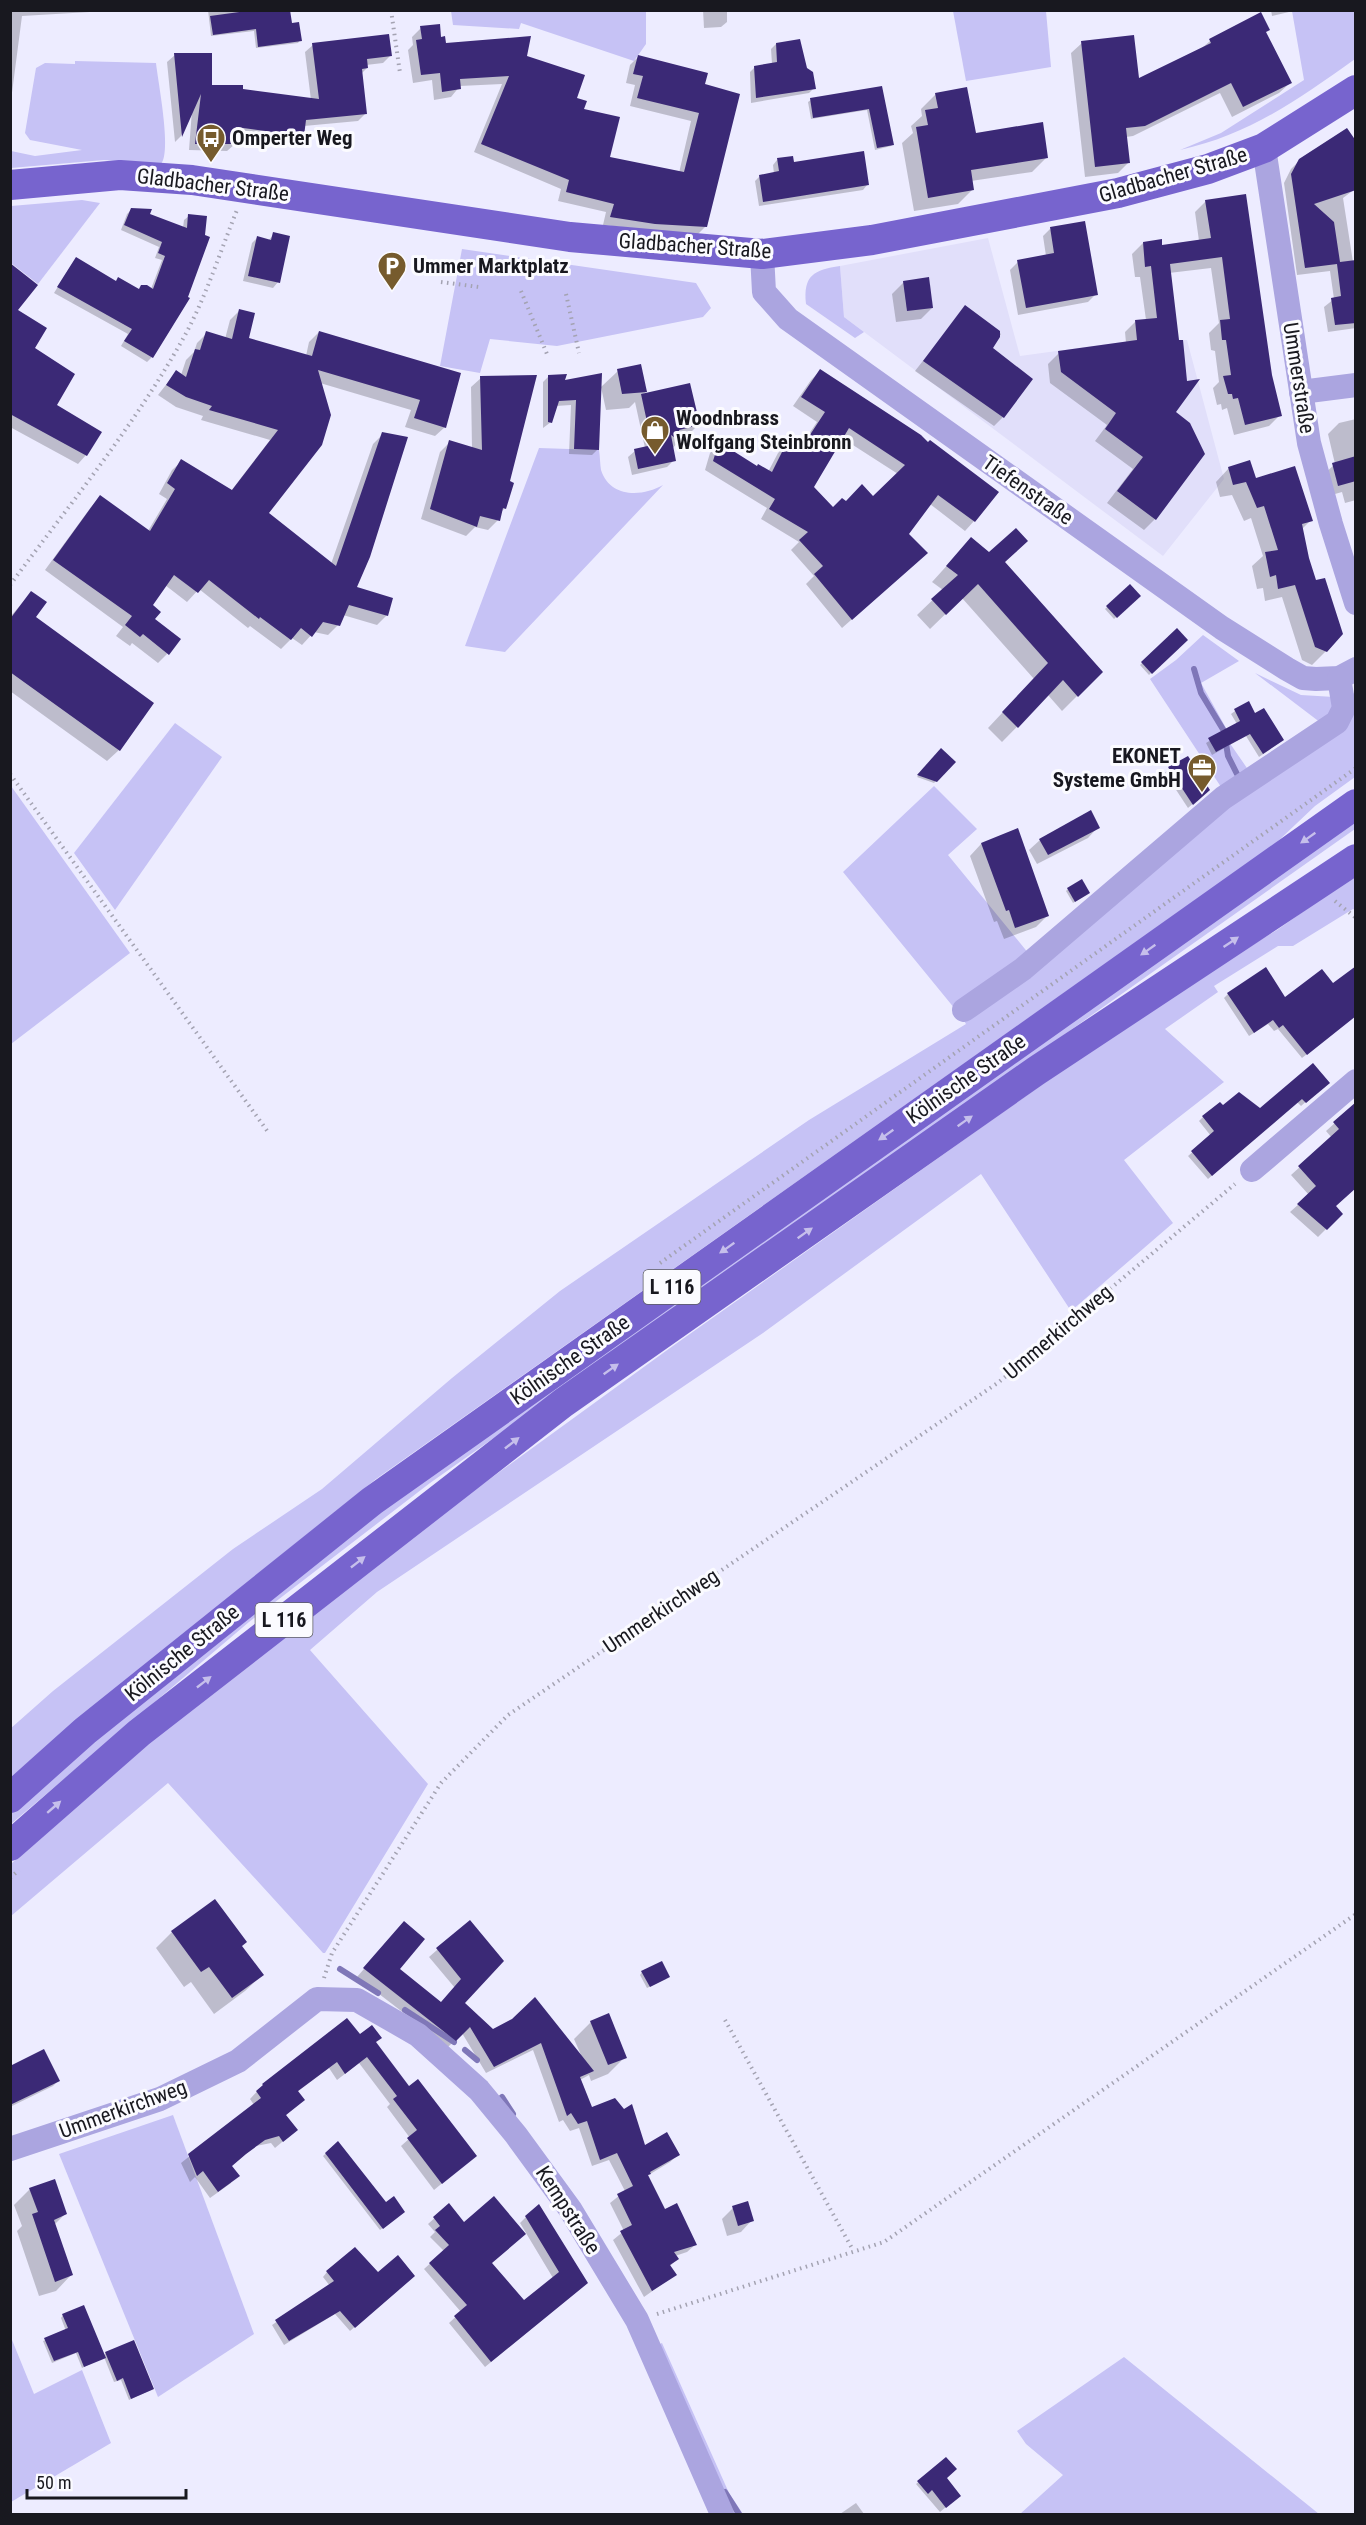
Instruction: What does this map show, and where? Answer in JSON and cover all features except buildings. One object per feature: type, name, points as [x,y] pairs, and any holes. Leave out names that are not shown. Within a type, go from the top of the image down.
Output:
[{"type":"main road","name":"Gladbacher Straße","points":[[10,185],[120,175],[246,187],[570,237],[762,254],[872,240],[1118,193],[1208,169],[1264,148],[1356,90]]},
{"type":"main road","name":"Kölnische Straße","points":[[10,1798],[85,1731],[372,1501],[1001,1053],[1356,804]]},
{"type":"main road","name":"Kölnische Straße","points":[[19,1854],[139,1732],[563,1403],[1036,1071],[1356,859]]},
{"type":"street","name":"Ummerstraße","points":[[1264,148],[1309,443],[1330,524],[1356,603]]},
{"type":"street","name":"Tiefenstraße","points":[[762,254],[764,292],[788,319],[1222,628],[1304,678],[1347,673],[1344,708],[1337,722],[1223,798],[1023,969],[964,1010]]},
{"type":"street","points":[[1301,392],[1356,385]]},
{"type":"street","points":[[1252,1170],[1356,1081]]},
{"type":"street","name":"Ummerkirchweg","points":[[10,2149],[160,2099],[238,2061],[317,1999]]},
{"type":"street","name":"Kempstraße","points":[[317,1999],[357,2000],[418,2036],[479,2090],[516,2135],[570,2209],[637,2320],[722,2514]]},
{"type":"path","points":[[391,10],[400,73]]},
{"type":"path","points":[[10,585],[151,392],[185,335],[202,300],[246,187]]},
{"type":"path","points":[[441,282],[479,287]]},
{"type":"path","points":[[521,291],[547,354]]},
{"type":"path","points":[[566,294],[579,353]]},
{"type":"path","points":[[10,774],[268,1132]]},
{"type":"path","points":[[1341,895],[1334,900],[1356,918]]},
{"type":"path","name":"Ummerkirchweg","points":[[317,1999],[332,1953],[441,1783],[508,1714],[999,1382],[1252,1170]]},
{"type":"path","points":[[10,1878],[19,1854]]},
{"type":"path","points":[[637,2320],[884,2241],[1356,1914]]},
{"type":"path","points":[[725,2020],[854,2250]]},
{"type":"shaded area","points":[[451,11],[646,11],[646,44],[634,61],[521,23],[519,29],[453,25]]},
{"type":"shaded area","points":[[953,11],[1046,11],[1051,67],[966,81]]},
{"type":"shaded area","points":[[1292,11],[1355,11],[1355,59],[1314,88],[1251,125],[1229,135],[1180,150],[1221,133],[1304,80]]},
{"type":"shaded area","points":[[75,61],[156,63],[165,132],[164,157],[161,164],[104,160],[11,168],[11,151],[35,156],[82,150],[30,140],[25,133],[36,68],[45,63],[75,64]]},
{"type":"shaded area","points":[[82,200],[100,203],[38,284],[11,263],[11,206]]},
{"type":"shaded area","points":[[988,238],[1020,356],[1137,340],[1187,340],[1224,479],[1163,556],[844,317],[840,266]]},
{"type":"shaded area","points":[[462,249],[696,283],[711,308],[703,317],[557,346],[490,339],[480,373],[440,366]]},
{"type":"shaded area","points":[[840,266],[844,317],[864,332],[855,338],[806,304],[806,286],[812,276],[817,272]]},
{"type":"shaded area","points":[[539,448],[599,450],[601,470],[605,479],[619,490],[646,492],[663,485],[505,652],[465,646]]},
{"type":"shaded area","points":[[1203,635],[1239,661],[1201,683],[1226,728],[1229,742],[1249,771],[1223,790],[1150,679],[1176,660]]},
{"type":"shaded area","points":[[1255,673],[1301,695],[1334,697],[1335,710],[1321,723]]},
{"type":"shaded area","points":[[1355,693],[1355,777],[1315,806],[1276,843],[376,1479],[86,1712],[11,1777],[10,1729],[53,1691],[233,1549],[322,1489],[452,1378],[560,1291],[809,1120],[966,1024],[963,1019],[1231,800],[1350,694]]},
{"type":"shaded area","points":[[175,723],[222,757],[115,910],[74,853]]},
{"type":"shaded area","points":[[11,786],[130,953],[10,1044]]},
{"type":"shaded area","points":[[934,786],[977,829],[948,855],[1029,954],[955,1009],[843,872]]},
{"type":"shaded area","points":[[1355,822],[1355,829],[430,1483],[249,1622],[11,1824],[10,1812],[96,1737],[429,1472]]},
{"type":"shaded area","points":[[1355,875],[1355,910],[1353,909],[1293,946],[1278,946],[1214,986],[1218,992],[1165,1029],[1224,1082],[1124,1160],[1173,1223],[1071,1311],[981,1174],[763,1333],[377,1592],[310,1650],[428,1784],[325,1953],[168,1783],[11,1916],[11,1864],[65,1814],[205,1696],[465,1497],[670,1348],[1150,1008],[1277,930]]},
{"type":"shaded area","points":[[173,2115],[254,2334],[158,2397],[59,2154]]},
{"type":"shaded area","points":[[10,2335],[34,2394],[82,2370],[111,2443],[11,2502]]},
{"type":"shaded area","points":[[662,2343],[729,2493],[743,2514],[735,2514],[722,2495],[656,2346]]},
{"type":"shaded area","points":[[1124,2357],[1319,2514],[1020,2514],[1063,2475],[1026,2444],[1017,2431]]},
{"type":"waterway","points":[[1194,669],[1201,693],[1224,731],[1228,756],[1237,774]]},
{"type":"waterway","points":[[340,1969],[378,1993]]},
{"type":"waterway","points":[[405,2010],[454,2042]]},
{"type":"waterway","points":[[465,2050],[477,2060]]},
{"type":"waterway","points":[[502,2097],[513,2114]]},
{"type":"waterway","points":[[725,2492],[739,2514]]},
{"type":"place","name":"Omperter Weg","points":[[211,164]]},
{"type":"place","name":"Ummer Marktplatz","points":[[392,292]]},
{"type":"place","name":"Woodnbrass Wolfgang Steinbronn","points":[[655,456]]},
{"type":"place","name":"EKONET Systeme GmbH","points":[[1202,794]]}]
